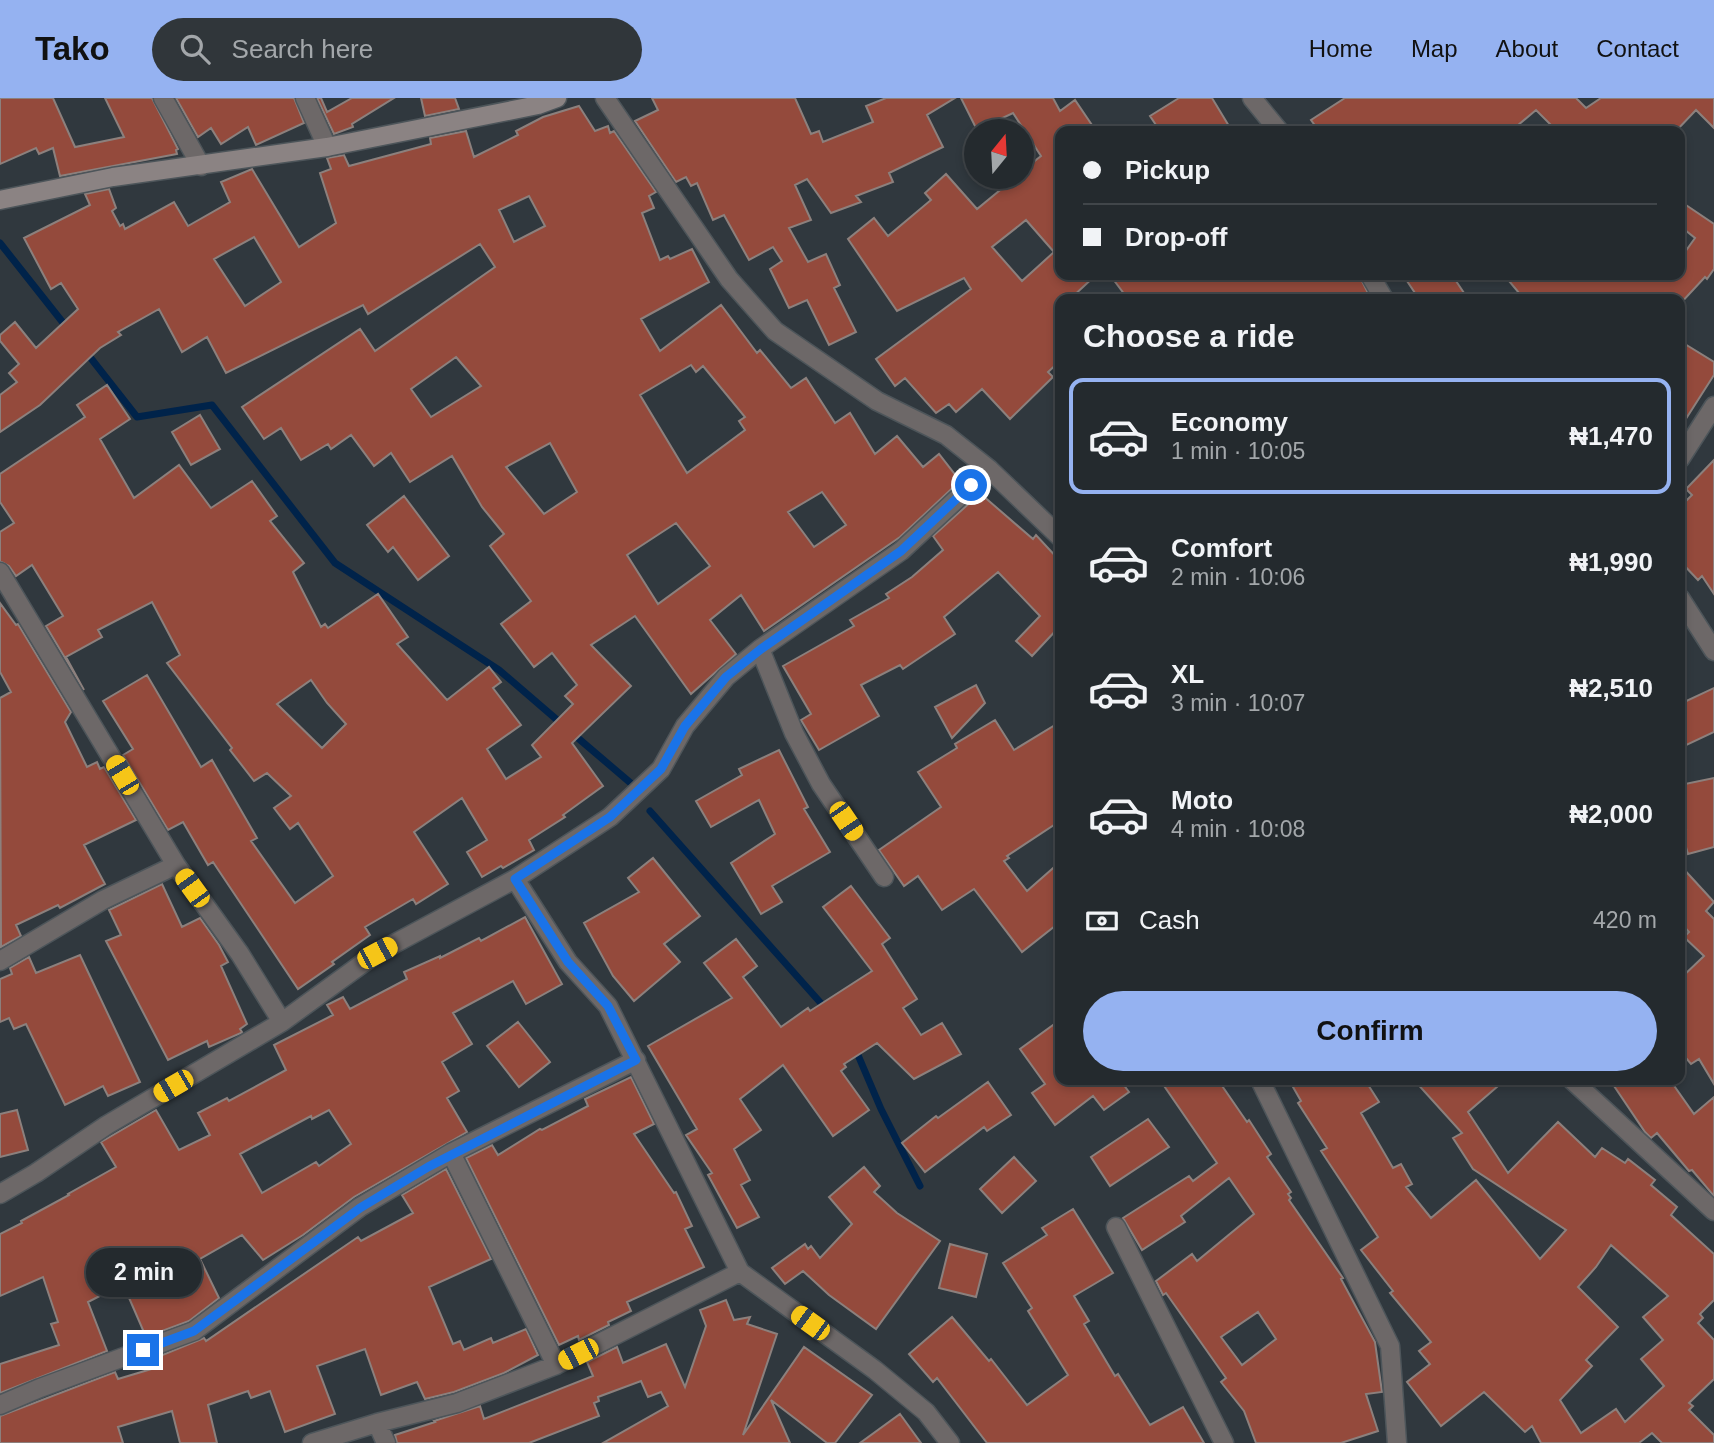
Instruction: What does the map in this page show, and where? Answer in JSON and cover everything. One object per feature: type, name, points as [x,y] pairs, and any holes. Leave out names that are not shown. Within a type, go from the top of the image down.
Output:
[{"type":"street","points":[[163,98],[201,166]]},
{"type":"street","points":[[304,98],[327,147]]},
{"type":"street","points":[[0,200],[113,177],[327,147],[538,105],[557,98]]},
{"type":"street","points":[[605,98],[729,279],[775,331],[877,401],[946,435],[989,469],[1055,532]]},
{"type":"street","points":[[1252,98],[1275,126]]},
{"type":"street","points":[[1685,451],[1714,406]]},
{"type":"street","points":[[0,1194],[107,1125],[282,1022],[377,953],[515,879],[610,817],[661,769],[685,726],[726,677],[761,649],[901,551],[989,469]]},
{"type":"street","points":[[0,572],[176,865],[240,954],[282,1022]]},
{"type":"street","points":[[1685,606],[1714,650]]},
{"type":"street","points":[[761,649],[794,733],[821,784],[884,877]]},
{"type":"street","points":[[0,961],[103,900],[176,865]]},
{"type":"street","points":[[515,879],[568,962],[608,1006],[740,1272],[875,1370],[926,1412],[950,1443]]},
{"type":"street","points":[[0,1405],[194,1331],[360,1208],[451,1153],[636,1060]]},
{"type":"street","points":[[1262,1085],[1390,1346],[1397,1443]]},
{"type":"street","points":[[1577,1085],[1714,1211]]},
{"type":"street","points":[[451,1153],[556,1365]]},
{"type":"street","points":[[1116,1227],[1224,1443]]},
{"type":"street","points":[[312,1443],[457,1403],[556,1365],[740,1272]]},
{"type":"street","points":[[377,1423],[386,1443]]},
{"type":"building","points":[[0,98],[53,98],[75,147],[124,137],[105,98],[152,98],[178,149],[177,154],[60,176],[53,148],[39,154],[36,148],[0,164]]},
{"type":"building","points":[[176,98],[294,98],[304,123],[256,145],[248,127],[221,144],[211,128],[198,137]]},
{"type":"building","points":[[317,98],[321,98],[327,112],[352,98],[394,98],[352,124],[353,127],[334,134]]},
{"type":"building","points":[[421,98],[455,98],[459,109],[425,116]]},
{"type":"building","points":[[652,98],[795,98],[811,134],[819,131],[823,142],[873,122],[866,106],[886,98],[955,98],[927,115],[943,147],[889,173],[893,182],[856,196],[861,202],[831,213],[807,179],[795,185],[811,220],[789,228],[808,262],[826,254],[840,285],[834,288],[856,332],[829,345],[807,300],[789,308],[770,269],[782,261],[773,247],[749,260],[724,215],[713,220],[697,183],[691,186],[686,177],[676,182],[635,121],[658,110]]},
{"type":"building","points":[[961,98],[1053,98],[1060,111],[1075,100],[1093,126],[1055,126],[1055,280],[1091,280],[1075,294],[1055,294],[1055,366],[1048,372],[1053,377],[1010,419],[982,389],[956,412],[949,404],[936,413],[905,378],[895,386],[876,359],[971,289],[964,278],[897,311],[848,239],[874,218],[888,236],[931,200],[925,193],[946,174],[977,209],[1001,189],[1034,189],[1034,162],[1041,156],[1034,145],[1034,119],[1017,119],[1013,113],[1000,119],[972,119]],"holes":[[[1026,220],[1054,252],[1022,281],[992,247]]]},
{"type":"building","points":[[1179,98],[1212,98],[1229,126],[1157,126],[1150,116]]},
{"type":"building","points":[[1345,98],[1576,98],[1586,108],[1601,98],[1714,98],[1714,128],[1696,110],[1681,126],[1552,126],[1536,110],[1517,126],[1315,126],[1311,120]]},
{"type":"building","points":[[579,106],[595,131],[608,126],[610,133],[614,131],[656,192],[649,196],[654,208],[642,213],[660,260],[668,256],[670,259],[692,249],[709,282],[641,319],[660,351],[721,305],[757,353],[760,350],[791,388],[806,378],[835,423],[850,413],[875,454],[897,436],[923,467],[939,454],[960,481],[900,537],[764,631],[741,595],[710,620],[736,654],[691,694],[635,616],[591,645],[631,686],[572,743],[603,786],[563,815],[565,817],[529,840],[534,850],[482,877],[467,852],[487,840],[462,798],[414,832],[448,884],[416,904],[413,899],[365,927],[370,935],[298,989],[213,862],[208,865],[183,822],[168,830],[123,755],[133,749],[103,701],[147,675],[201,767],[212,760],[257,838],[251,841],[295,903],[333,876],[298,823],[290,829],[274,808],[291,796],[267,773],[254,781],[167,663],[180,655],[152,602],[98,630],[102,637],[66,657],[84,690],[46,626],[63,616],[32,565],[16,576],[9,566],[0,561],[0,532],[14,523],[0,502],[0,474],[85,417],[77,405],[107,385],[130,419],[100,439],[134,498],[179,465],[211,508],[252,481],[277,516],[270,521],[304,563],[293,572],[321,627],[325,624],[328,628],[378,594],[408,637],[397,644],[447,700],[489,667],[501,682],[493,688],[521,725],[487,749],[506,779],[541,757],[532,745],[573,704],[565,696],[577,685],[552,653],[534,667],[501,624],[531,601],[490,546],[504,534],[482,507],[452,456],[410,482],[391,453],[374,466],[351,435],[331,449],[328,444],[301,460],[281,428],[264,439],[242,407],[360,329],[375,351],[495,267],[480,244],[368,314],[363,305],[226,373],[207,337],[182,352],[159,309],[118,332],[121,335],[100,348],[40,405],[0,432],[0,395],[17,382],[9,373],[19,364],[0,341],[0,335],[15,322],[36,348],[78,309],[61,283],[51,289],[24,238],[90,205],[85,194],[109,189],[116,208],[112,211],[120,226],[123,224],[125,229],[174,202],[188,226],[230,202],[221,182],[252,169],[299,247],[336,223],[320,173],[331,169],[327,158],[344,155],[349,166],[431,144],[430,138],[466,131],[474,157],[518,135],[516,131],[543,117]],"holes":[[[529,196],[545,226],[514,242],[499,210]],[[254,237],[281,282],[245,306],[214,259]],[[456,357],[481,386],[431,417],[411,389]],[[691,365],[696,372],[703,366],[745,417],[739,421],[745,430],[687,473],[640,395]],[[550,443],[577,492],[544,514],[506,467]],[[822,492],[846,525],[814,547],[788,512]],[[676,523],[710,566],[658,604],[627,555]],[[311,680],[346,724],[322,748],[277,704]]]},
{"type":"building","points":[[1685,204],[1714,224],[1714,269],[1685,299],[1685,294],[1520,294],[1508,280],[1685,280],[1685,252],[1695,238],[1685,230]]},
{"type":"building","points":[[1114,280],[1362,280],[1368,294],[1124,294]]},
{"type":"building","points":[[1406,280],[1455,280],[1465,294],[1416,294]]},
{"type":"building","points":[[1685,344],[1714,362],[1714,375],[1685,420]]},
{"type":"building","points":[[200,415],[220,449],[191,465],[172,432]]},
{"type":"building","points":[[1714,460],[1714,594],[1702,576],[1698,580],[1685,566],[1685,502],[1692,495],[1686,489]]},
{"type":"building","points":[[982,495],[1033,539],[1036,535],[1055,556],[1055,631],[1032,656],[1016,641],[1040,616],[998,572],[944,617],[955,634],[903,669],[900,665],[861,685],[879,716],[819,750],[801,720],[811,714],[783,666],[854,626],[850,620],[889,598],[886,594],[912,577],[943,550],[933,536],[974,499],[976,501]]},
{"type":"building","points":[[404,496],[449,556],[418,580],[393,547],[388,552],[367,525]]},
{"type":"building","points":[[0,603],[16,625],[18,624],[71,712],[65,722],[87,767],[97,762],[100,769],[104,767],[136,820],[84,845],[105,884],[60,908],[58,905],[16,925],[21,936],[1,947],[0,698],[11,692],[0,672]]},
{"type":"building","points":[[976,685],[985,703],[952,738],[935,707]]},
{"type":"building","points":[[1714,688],[1714,732],[1685,746],[1685,702]]},
{"type":"building","points":[[995,720],[1014,750],[1055,725],[1055,824],[1007,856],[1009,858],[1004,861],[1027,891],[1055,866],[1055,926],[1022,952],[974,889],[942,910],[918,876],[904,886],[879,850],[941,807],[918,772],[957,748],[955,744]]},
{"type":"building","points":[[779,750],[808,807],[804,809],[830,852],[772,886],[782,902],[761,914],[731,863],[775,834],[759,800],[711,827],[696,801],[742,775],[739,769]]},
{"type":"building","points":[[1714,778],[1714,847],[1688,854],[1685,844],[1685,784]]},
{"type":"building","points":[[653,858],[700,916],[664,944],[680,962],[634,1001],[613,976],[584,923],[639,892],[628,878]]},
{"type":"building","points":[[1685,870],[1714,902],[1706,911],[1714,919],[1714,1084],[1699,1059],[1691,1064],[1685,1057],[1685,974],[1704,956],[1685,938],[1689,932],[1685,928]]},
{"type":"building","points":[[162,884],[182,927],[200,918],[219,945],[228,962],[221,966],[247,1024],[240,1029],[241,1033],[209,1047],[207,1041],[168,1060],[106,941],[121,935],[109,910]]},
{"type":"building","points":[[851,886],[890,938],[882,944],[917,999],[903,1008],[921,1035],[942,1023],[961,1054],[914,1079],[877,1043],[844,1064],[846,1067],[841,1071],[869,1110],[833,1136],[783,1065],[740,1099],[761,1130],[734,1149],[750,1180],[741,1185],[759,1217],[737,1228],[708,1175],[712,1173],[686,1135],[697,1129],[648,1046],[732,998],[704,963],[736,939],[757,966],[743,977],[781,1027],[872,971],[823,907]]},
{"type":"building","points":[[525,917],[562,984],[526,1004],[513,981],[453,1013],[472,1044],[442,1062],[459,1091],[447,1098],[467,1132],[354,1197],[303,1235],[263,1260],[242,1235],[200,1259],[219,1298],[189,1321],[146,1337],[123,1284],[88,1302],[107,1351],[0,1393],[0,1364],[59,1345],[51,1324],[58,1322],[43,1277],[0,1296],[0,1234],[116,1167],[101,1142],[156,1110],[179,1150],[210,1135],[198,1113],[227,1098],[229,1101],[286,1070],[274,1045],[333,1015],[327,1005],[343,997],[350,1009],[407,979],[404,972],[440,958],[479,938],[481,941]],"holes":[[[329,1110],[351,1144],[319,1166],[316,1162],[262,1193],[240,1154],[311,1116],[312,1119]]]},
{"type":"building","points":[[80,955],[140,1082],[108,1096],[103,1086],[65,1105],[26,1024],[14,1029],[9,1018],[0,1022],[0,979],[12,974],[10,968],[29,957],[36,973]]},
{"type":"building","points":[[518,1022],[550,1062],[519,1087],[487,1046]]},
{"type":"building","points":[[1055,1024],[1055,1085],[1124,1085],[1129,1092],[1104,1110],[1093,1096],[1055,1125],[1032,1093],[1045,1084],[1020,1049]]},
{"type":"building","points":[[631,1077],[654,1124],[634,1134],[674,1193],[676,1192],[692,1226],[685,1229],[704,1267],[627,1302],[631,1311],[608,1322],[609,1325],[579,1340],[578,1336],[559,1345],[466,1158],[492,1145],[498,1155],[540,1129],[588,1106],[585,1099]]},
{"type":"building","points":[[988,1082],[1011,1115],[987,1131],[984,1127],[925,1172],[902,1143],[936,1116],[938,1118]]},
{"type":"building","points":[[1163,1085],[1221,1085],[1271,1154],[1267,1157],[1291,1192],[1288,1194],[1291,1198],[1289,1200],[1343,1278],[1341,1279],[1375,1342],[1382,1392],[1366,1394],[1378,1431],[1341,1443],[1256,1443],[1244,1411],[1221,1382],[1226,1378],[1166,1293],[1163,1295],[1156,1281],[1192,1254],[1197,1261],[1254,1214],[1229,1178],[1181,1216],[1185,1222],[1142,1250],[1123,1218],[1189,1176],[1193,1181],[1217,1163]],"holes":[[[1258,1312],[1276,1339],[1242,1365],[1221,1337]]]},
{"type":"building","points":[[1292,1085],[1368,1085],[1379,1102],[1361,1113],[1393,1168],[1401,1164],[1412,1184],[1406,1187],[1431,1218],[1476,1180],[1540,1259],[1566,1230],[1473,1169],[1453,1138],[1462,1133],[1419,1085],[1499,1085],[1468,1112],[1508,1173],[1558,1122],[1595,1157],[1602,1148],[1625,1163],[1628,1159],[1655,1180],[1651,1185],[1677,1207],[1671,1215],[1714,1254],[1714,1300],[1700,1314],[1703,1318],[1698,1323],[1714,1340],[1714,1379],[1689,1403],[1693,1406],[1689,1410],[1714,1435],[1714,1443],[1662,1443],[1652,1433],[1639,1443],[1541,1443],[1532,1426],[1525,1432],[1484,1392],[1441,1426],[1407,1382],[1430,1364],[1419,1351],[1431,1342],[1390,1293],[1393,1291],[1361,1250],[1378,1237],[1321,1151],[1327,1148],[1298,1103],[1301,1101]],"holes":[[[1611,1245],[1668,1296],[1643,1317],[1663,1340],[1641,1359],[1664,1386],[1625,1422],[1616,1409],[1581,1433],[1560,1400],[1592,1366],[1586,1360],[1618,1327],[1578,1287]]]},
{"type":"building","points":[[1613,1085],[1674,1085],[1694,1114],[1714,1097],[1714,1196],[1657,1133],[1651,1138]]},
{"type":"building","points":[[17,1110],[28,1150],[0,1157],[0,1114]]},
{"type":"building","points":[[1148,1119],[1169,1147],[1110,1186],[1091,1157]]},
{"type":"building","points":[[1014,1157],[1036,1181],[1002,1213],[980,1189]]},
{"type":"building","points":[[864,1167],[880,1186],[874,1192],[897,1213],[940,1241],[876,1329],[829,1295],[803,1271],[785,1284],[772,1268],[805,1244],[808,1249],[811,1246],[820,1258],[852,1224],[829,1197]]},
{"type":"building","points":[[446,1169],[491,1259],[429,1287],[453,1344],[460,1341],[464,1350],[491,1338],[493,1343],[526,1329],[538,1355],[504,1373],[454,1392],[425,1399],[417,1382],[381,1395],[365,1349],[317,1366],[335,1414],[285,1432],[270,1391],[251,1398],[248,1391],[208,1405],[217,1443],[180,1443],[172,1411],[118,1427],[123,1443],[0,1443],[0,1416],[115,1372],[118,1379],[158,1367],[155,1358],[204,1338],[206,1341],[358,1237],[361,1241],[413,1213],[402,1195]]},
{"type":"building","points":[[1073,1209],[1113,1273],[1074,1296],[1089,1321],[1084,1324],[1115,1376],[1118,1374],[1150,1425],[1183,1407],[1204,1443],[987,1443],[937,1378],[933,1382],[909,1354],[952,1317],[989,1361],[991,1359],[1027,1405],[1068,1375],[1028,1311],[1032,1308],[1003,1263],[1047,1235],[1042,1228]]},
{"type":"building","points":[[950,1244],[987,1254],[976,1297],[939,1288]]},
{"type":"building","points":[[726,1300],[734,1320],[750,1317],[747,1324],[777,1334],[743,1435],[804,1347],[872,1395],[835,1443],[827,1443],[771,1400],[790,1443],[603,1443],[668,1406],[661,1392],[648,1397],[641,1381],[598,1397],[599,1401],[594,1403],[599,1416],[529,1443],[397,1443],[395,1435],[434,1421],[480,1406],[484,1419],[593,1376],[587,1362],[617,1347],[623,1363],[666,1344],[685,1387],[706,1326],[700,1310]]},
{"type":"building","points":[[900,1414],[921,1443],[860,1443]]},
{"type":"waterway","points":[[0,243],[68,329]]},
{"type":"waterway","points":[[86,352],[137,417],[212,405],[335,563],[499,670],[563,725]]},
{"type":"waterway","points":[[572,733],[633,785]]},
{"type":"waterway","points":[[650,811],[827,1010]]},
{"type":"waterway","points":[[855,1048],[881,1109],[920,1186]]},
{"type":"route","points":[[143,1350],[194,1331],[360,1208],[451,1153],[636,1060],[608,1006],[568,962],[515,879],[610,817],[661,769],[685,726],[726,677],[761,649],[901,551],[971,485]]}]
